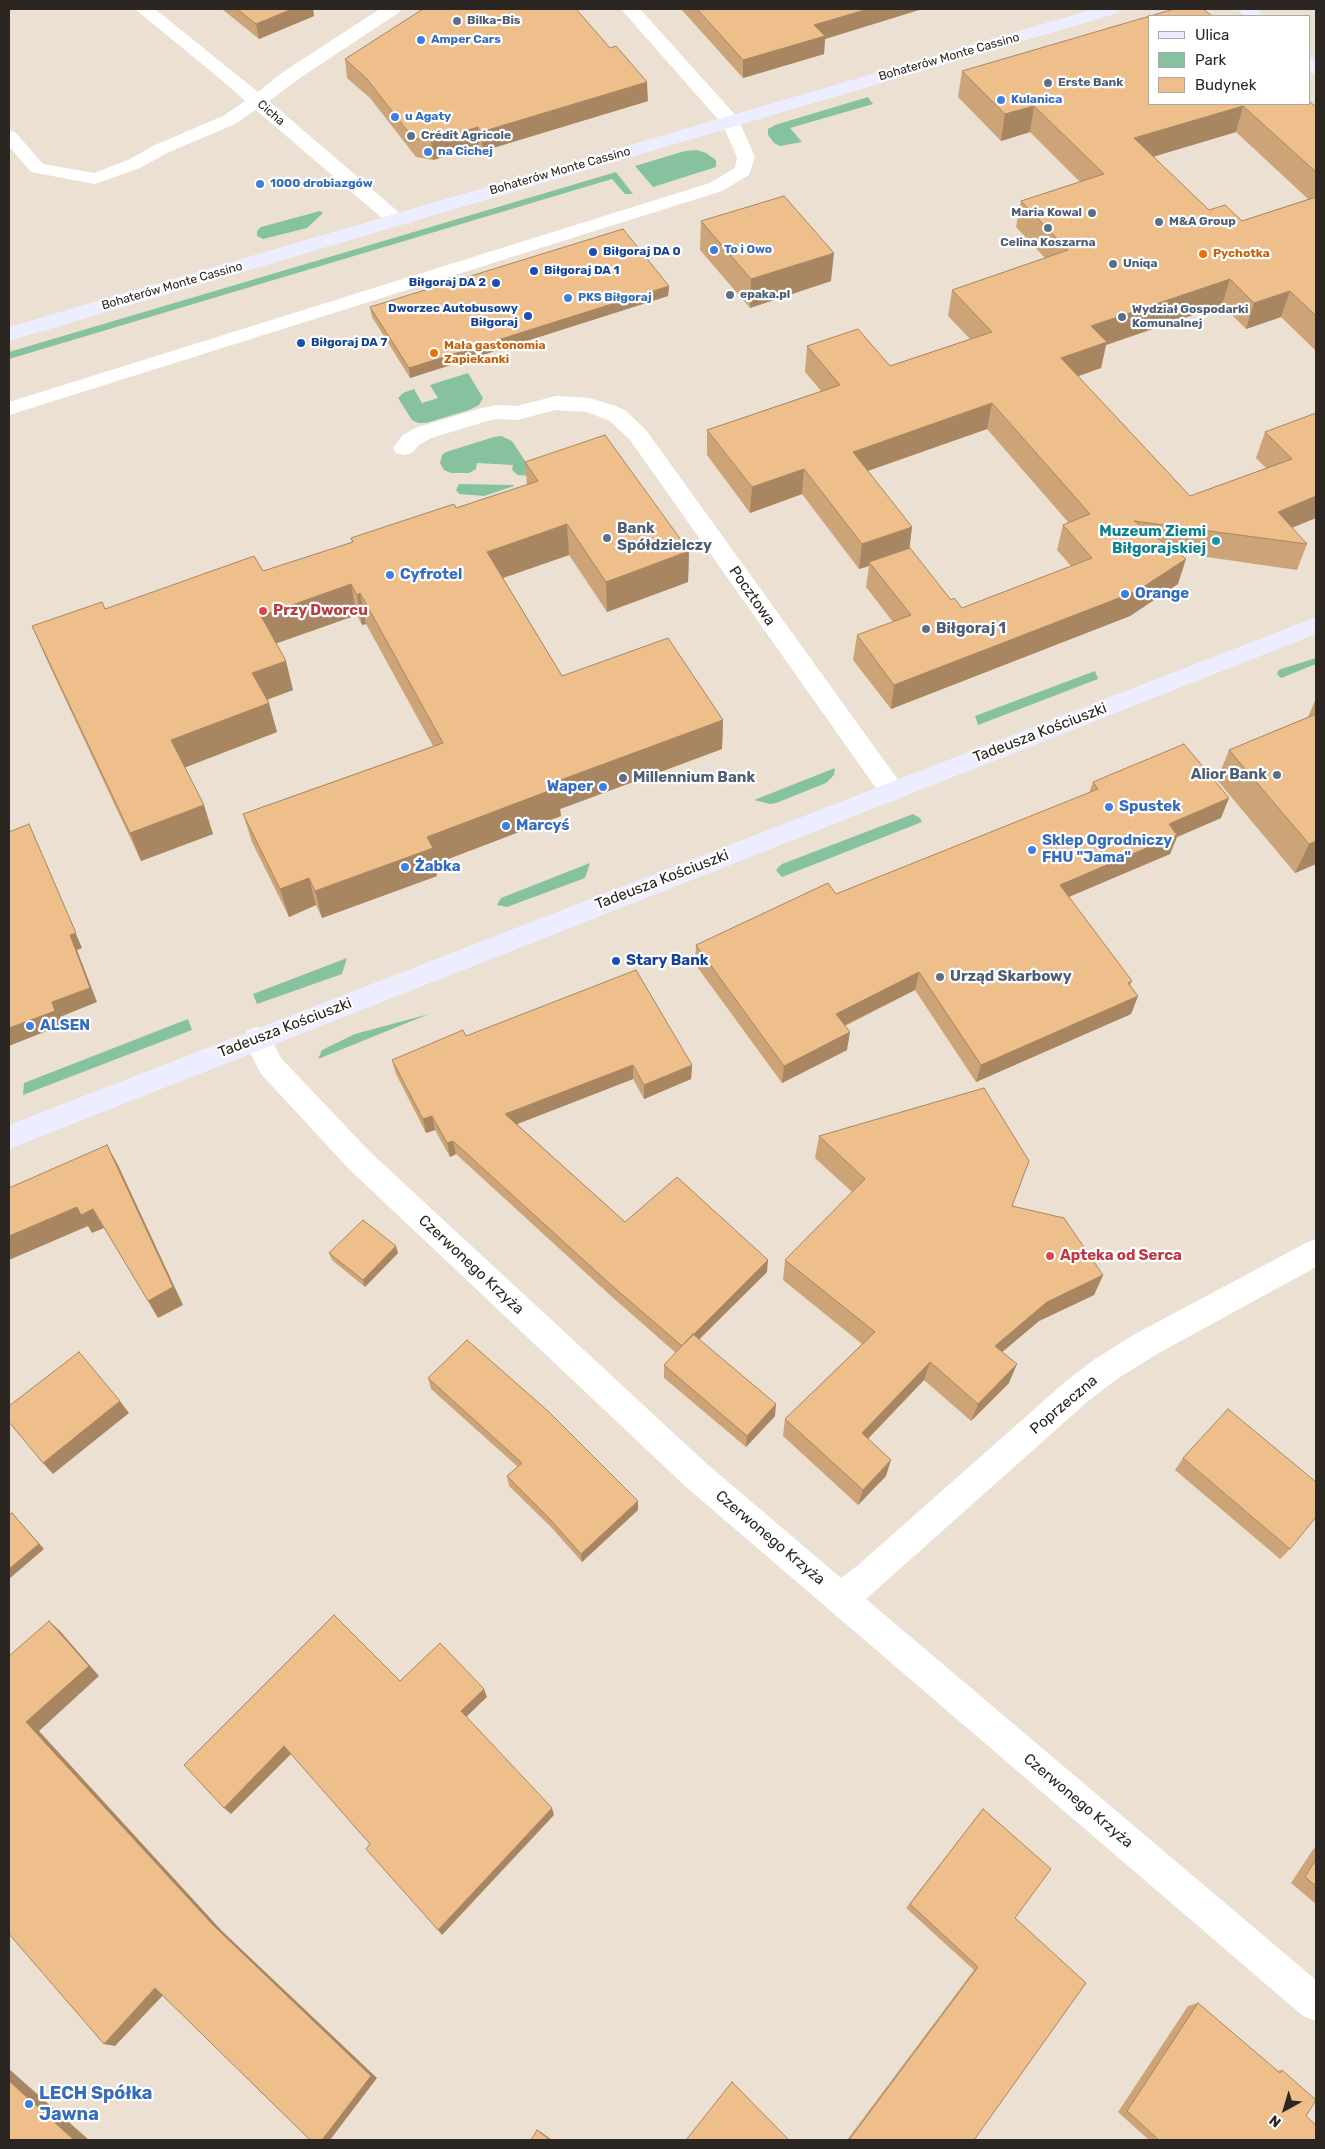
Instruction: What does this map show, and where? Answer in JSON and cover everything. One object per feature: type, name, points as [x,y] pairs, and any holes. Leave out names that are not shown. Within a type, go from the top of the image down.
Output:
[{"type":"street","name":"Cicha","points":[[144,9],[258,101],[396,220]]},
{"type":"street","points":[[258,101],[290,76],[392,9]]},
{"type":"street","points":[[630,9],[730,121]]},
{"type":"street","name":"Bohaterów Monte Cassino","points":[[9,334],[1112,9]]},
{"type":"street","name":"Pocztowa","points":[[518,413],[546,404],[575,402],[608,411],[632,428],[892,791]]},
{"type":"street","name":"Tadeusza Kościuszki","points":[[9,1137],[1316,625]]},
{"type":"street","name":"Czerwonego Krzyża","points":[[257,1039],[271,1066],[359,1160],[696,1475],[1316,2003]]},
{"type":"street","name":"Poprzeczna","points":[[840,1598],[868,1577],[1076,1392],[1106,1369],[1146,1344],[1316,1252]]},
{"type":"lane","points":[[9,136],[37,168],[95,179],[134,164],[230,120],[258,101]]},
{"type":"lane","points":[[9,410],[716,187],[743,171],[746,157],[730,121]]},
{"type":"green space","points":[[868,97],[873,104],[790,128],[802,142],[780,146],[774,143],[768,135],[768,129],[775,125]]},
{"type":"green space","points":[[697,150],[706,153],[716,160],[716,167],[653,187],[635,166],[685,151]]},
{"type":"green space","points":[[616,172],[633,194],[625,194],[612,179],[9,359],[9,352]]},
{"type":"green space","points":[[320,211],[323,213],[307,228],[263,239],[257,236],[257,231],[261,227]]},
{"type":"green space","points":[[468,373],[483,398],[479,405],[469,410],[426,423],[418,423],[412,420],[398,398],[403,393],[414,389],[422,403],[438,398],[430,385]]},
{"type":"green space","points":[[501,436],[512,441],[535,476],[518,475],[512,470],[513,465],[477,463],[476,469],[469,473],[451,473],[444,470],[440,463],[442,455],[446,452]]},
{"type":"green space","points":[[459,484],[514,486],[484,496],[459,494],[456,490]]},
{"type":"green space","points":[[1316,658],[1316,664],[1281,678],[1277,674],[1281,669]]},
{"type":"green space","points":[[1095,671],[1098,679],[978,725],[975,716]]},
{"type":"green space","points":[[835,768],[834,775],[826,783],[776,803],[770,804],[754,800]]},
{"type":"green space","points":[[913,814],[920,818],[922,822],[782,877],[776,870],[782,864]]},
{"type":"green space","points":[[590,863],[585,878],[507,907],[497,905],[501,898]]},
{"type":"green space","points":[[347,958],[342,974],[257,1004],[253,994]]},
{"type":"green space","points":[[429,1014],[318,1059],[322,1050],[355,1034]]},
{"type":"green space","points":[[188,1019],[192,1030],[23,1095],[24,1083]]},
{"type":"building","points":[[237,9],[292,9],[256,24]]},
{"type":"building","points":[[423,9],[576,9],[610,48],[616,46],[647,82],[481,132],[478,127],[431,141],[413,138],[367,79],[345,59]]},
{"type":"building","points":[[697,9],[868,9],[814,25],[825,36],[743,60]]},
{"type":"building","points":[[1174,9],[1203,9],[1211,15],[1153,15]]},
{"type":"building","points":[[1148,16],[1148,105],[1310,105],[1310,102],[1316,107],[1316,172],[1243,106],[1134,138],[1209,210],[1225,205],[1242,221],[1316,197],[1316,316],[1290,291],[1254,303],[1230,279],[1091,326],[1107,342],[1061,358],[1190,496],[1292,459],[1265,432],[1316,413],[1316,496],[1278,512],[1307,544],[1134,521],[1186,559],[1137,591],[894,685],[857,635],[911,615],[869,562],[910,548],[951,600],[954,598],[962,608],[1092,558],[1063,525],[1090,514],[992,403],[853,452],[912,527],[862,544],[804,469],[752,487],[707,430],[840,385],[807,346],[858,329],[890,366],[992,332],[952,290],[1068,250],[1021,201],[1104,174],[1034,106],[1005,114],[962,71]]},
{"type":"building","points":[[784,196],[834,253],[751,279],[701,221]]},
{"type":"building","points":[[623,229],[669,286],[409,368],[370,307]]},
{"type":"building","points":[[605,435],[689,551],[606,582],[567,524],[487,552],[562,676],[668,638],[723,720],[555,782],[559,787],[427,837],[433,848],[315,891],[309,878],[280,889],[243,814],[443,743],[360,593],[357,595],[351,584],[261,616],[286,661],[252,673],[269,703],[171,740],[204,805],[130,833],[32,626],[102,602],[105,609],[254,556],[263,571],[353,542],[351,538],[454,504],[456,508],[538,481],[525,462]]},
{"type":"building","points":[[1316,714],[1316,841],[1309,844],[1229,750]]},
{"type":"building","points":[[1184,744],[1229,798],[1169,824],[1177,835],[1060,885],[1132,981],[1128,983],[1138,996],[981,1065],[919,972],[836,1014],[850,1032],[784,1066],[696,945],[828,883],[836,894],[1098,789],[1093,782]]},
{"type":"building","points":[[29,824],[76,933],[70,935],[90,988],[52,1002],[55,1011],[9,1028],[9,832]]},
{"type":"building","points":[[636,970],[692,1065],[644,1085],[633,1065],[505,1114],[625,1222],[677,1177],[768,1260],[682,1346],[610,1284],[453,1141],[447,1143],[432,1116],[423,1119],[392,1060],[463,1030],[466,1036]]},
{"type":"building","points":[[984,1088],[1029,1161],[1012,1206],[1064,1218],[1103,1275],[1047,1302],[995,1346],[1017,1364],[978,1404],[930,1362],[862,1433],[891,1460],[863,1490],[785,1419],[875,1332],[785,1260],[865,1179],[819,1136]]},
{"type":"building","points":[[107,1145],[173,1287],[148,1301],[93,1209],[81,1215],[77,1207],[9,1236],[9,1188]]},
{"type":"building","points":[[363,1220],[396,1246],[363,1280],[329,1253]]},
{"type":"building","points":[[693,1334],[776,1404],[747,1436],[664,1365]]},
{"type":"building","points":[[467,1340],[549,1412],[638,1501],[581,1554],[549,1518],[507,1476],[522,1463],[428,1378]]},
{"type":"building","points":[[79,1352],[120,1401],[43,1463],[9,1422],[9,1406]]},
{"type":"building","points":[[1228,1409],[1316,1482],[1316,1517],[1290,1549],[1183,1458]]},
{"type":"building","points":[[12,1513],[39,1544],[9,1569],[9,1516]]},
{"type":"building","points":[[334,1615],[400,1681],[440,1643],[484,1689],[461,1711],[552,1808],[438,1930],[366,1849],[370,1844],[284,1746],[224,1808],[184,1765]]},
{"type":"building","points":[[49,1621],[89,1666],[26,1722],[213,1925],[371,2076],[322,2140],[310,2140],[155,1988],[104,2044],[9,1934],[9,1656]]},
{"type":"building","points":[[983,1809],[1051,1869],[1015,1918],[1086,1983],[974,2140],[849,2140],[978,1967],[910,1904]]},
{"type":"building","points":[[1316,1859],[1316,1886],[1305,1877]]},
{"type":"building","points":[[1198,2003],[1280,2073],[1282,2070],[1316,2100],[1306,2116],[1316,2125],[1316,2140],[1159,2140],[1127,2111]]},
{"type":"building","name":"LECH Spółka Jawna","points":[[9,2081],[74,2140],[9,2140]]},
{"type":"building","points":[[732,2082],[789,2140],[686,2140]]},
{"type":"building","points":[[537,2130],[550,2140],[531,2140]]},
{"type":"place","name":"Bilka-Bis","points":[[457,21]]},
{"type":"place","name":"Amper Cars","points":[[421,40]]},
{"type":"place","name":"Erste Bank","points":[[1048,83]]},
{"type":"place","name":"Kulanica","points":[[1001,100]]},
{"type":"place","name":"u Agaty","points":[[395,117]]},
{"type":"place","name":"Crédit Agricole","points":[[411,136]]},
{"type":"place","name":"na Cichej","points":[[428,152]]},
{"type":"place","name":"1000 drobiazgów","points":[[260,184]]},
{"type":"place","name":"Maria Kowal","points":[[1092,213]]},
{"type":"place","name":"M&A Group","points":[[1159,222]]},
{"type":"place","name":"Celina Koszarna","points":[[1048,228]]},
{"type":"place","name":"To i Owo","points":[[714,250]]},
{"type":"place","name":"Biłgoraj DA 0","points":[[593,252]]},
{"type":"place","name":"Pychotka","points":[[1203,254]]},
{"type":"place","name":"Uniqa","points":[[1113,264]]},
{"type":"place","name":"Biłgoraj DA 1","points":[[534,271]]},
{"type":"place","name":"Biłgoraj DA 2","points":[[496,283]]},
{"type":"place","name":"epaka.pl","points":[[730,295]]},
{"type":"place","name":"PKS Biłgoraj","points":[[568,298]]},
{"type":"place","name":"Dworzec Autobusowy Biłgoraj","points":[[528,316]]},
{"type":"place","name":"Wydział Gospodarki Komunalnej","points":[[1122,317]]},
{"type":"place","name":"Biłgoraj DA 7","points":[[301,343]]},
{"type":"place","name":"Mała gastonomia Zapiekanki","points":[[434,353]]},
{"type":"place","name":"Bank Spółdzielczy","points":[[607,538]]},
{"type":"place","name":"Muzeum Ziemi Biłgorajskiej","points":[[1216,541]]},
{"type":"place","name":"Cyfrotel","points":[[390,575]]},
{"type":"place","name":"Orange","points":[[1125,594]]},
{"type":"place","name":"Przy Dworcu","points":[[263,611]]},
{"type":"place","name":"Biłgoraj 1","points":[[926,629]]},
{"type":"place","name":"Alior Bank","points":[[1277,775]]},
{"type":"place","name":"Millennium Bank","points":[[623,778]]},
{"type":"place","name":"Waper","points":[[603,787]]},
{"type":"place","name":"Spustek","points":[[1109,807]]},
{"type":"place","name":"Marcyś","points":[[506,826]]},
{"type":"place","name":"Sklep Ogrodniczy FHU \"Jama\"","points":[[1032,850]]},
{"type":"place","name":"Żabka","points":[[405,867]]},
{"type":"place","name":"Stary Bank","points":[[616,961]]},
{"type":"place","name":"Urząd Skarbowy","points":[[940,977]]},
{"type":"place","name":"ALSEN","points":[[30,1026]]},
{"type":"place","name":"Apteka od Serca","points":[[1050,1256]]},
{"type":"place","name":"LECH Spółka Jawna","points":[[29,2104]]}]
